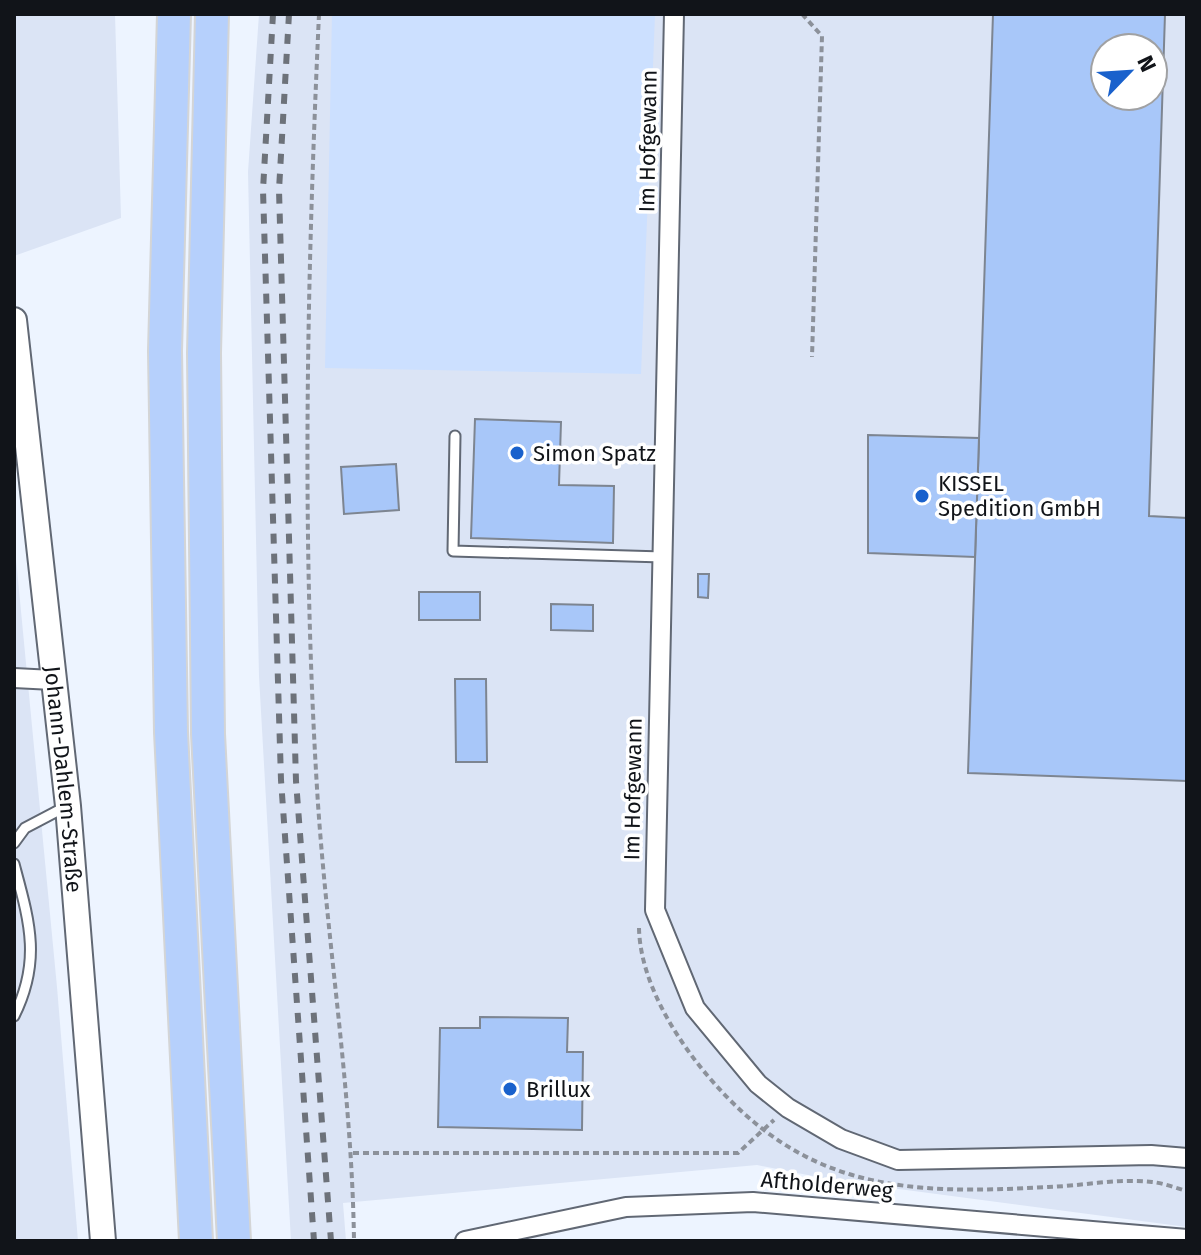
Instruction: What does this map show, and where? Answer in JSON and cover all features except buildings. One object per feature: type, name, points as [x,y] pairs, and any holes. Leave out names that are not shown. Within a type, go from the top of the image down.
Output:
[{"type":"highway","points":[[174,14],[165,351],[171,732],[196,1241]]},
{"type":"highway","points":[[212,14],[204,353],[208,734],[234,1241]]},
{"type":"street","name":"Im Hofgewann","points":[[674,14],[655,910],[695,1008],[758,1084],[788,1108],[841,1139],[898,1160],[1151,1155],[1187,1158]]},
{"type":"street","name":"Johann-Dahlem-Straße","points":[[14,320],[22,466],[68,806],[103,1241]]},
{"type":"street","points":[[14,678],[53,680]]},
{"type":"street","name":"Aftholderweg","points":[[465,1241],[626,1207],[753,1202],[1187,1239]]},
{"type":"lane","points":[[455,436],[453,551],[663,557]]},
{"type":"lane","points":[[14,843],[25,828],[68,806]]},
{"type":"lane","points":[[14,864],[32,931],[28,981],[14,1016]]},
{"type":"path","points":[[319,14],[307,584],[318,806],[353,1153],[354,1241]]},
{"type":"path","points":[[802,14],[822,36],[812,357]]},
{"type":"path","points":[[638,915],[639,941],[660,1004],[691,1056],[734,1107],[762,1131],[815,1163],[872,1182],[936,1192],[1151,1182],[1187,1191]]},
{"type":"path","points":[[353,1153],[738,1153],[788,1108]]},
{"type":"shaded area","points":[[14,14],[115,14],[121,218],[14,256]]},
{"type":"shaded area","points":[[259,14],[1187,14],[1187,1227],[838,1181],[757,1165],[343,1203],[346,1241],[291,1241],[259,676],[248,172]]},
{"type":"shaded area","points":[[332,14],[655,14],[641,374],[325,368]]},
{"type":"shaded area","points":[[14,538],[57,987],[78,1241],[14,1241]]},
{"type":"railway","points":[[273,14],[263,190],[281,780],[314,1241]]},
{"type":"railway","points":[[289,14],[279,190],[296,781],[331,1241]]},
{"type":"place","name":"Simon Spatz","points":[[517,453]]},
{"type":"place","name":"KISSEL Spedition GmbH","points":[[922,496]]},
{"type":"place","name":"Brillux","points":[[510,1089]]}]
